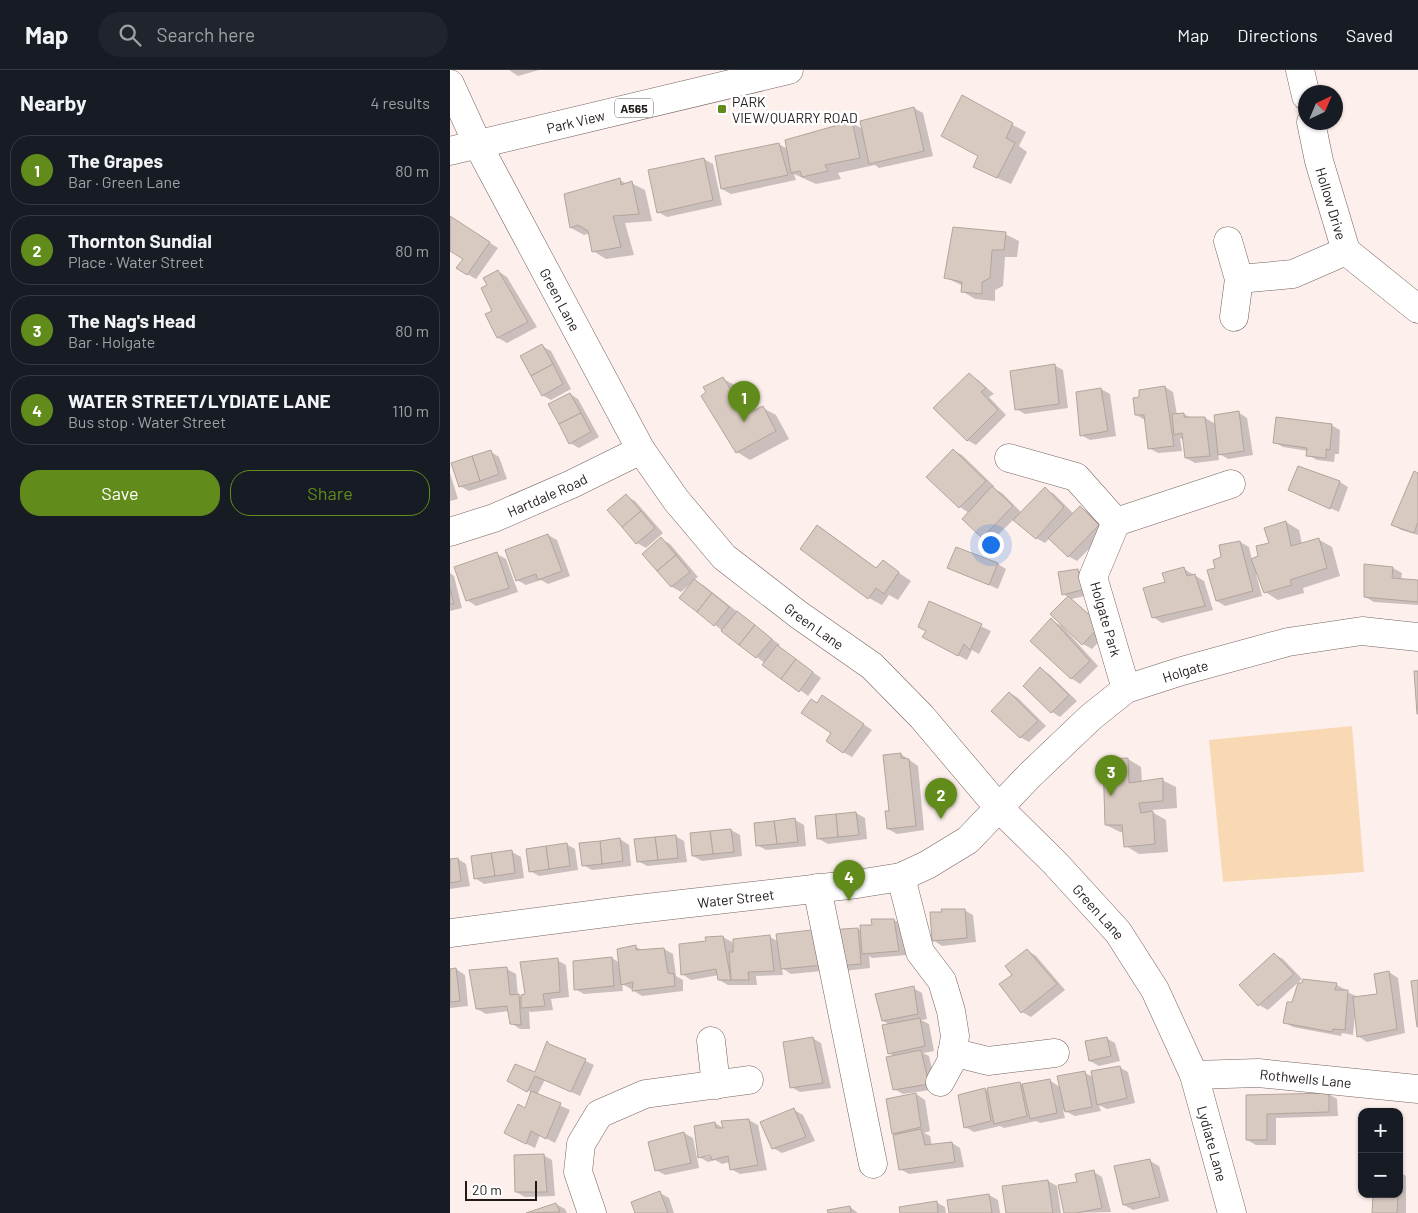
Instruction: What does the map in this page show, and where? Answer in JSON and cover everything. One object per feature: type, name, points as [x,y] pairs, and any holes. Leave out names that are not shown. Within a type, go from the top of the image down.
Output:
[{"type":"main road","name":"Park View","points":[[478,145],[789,70]]},
{"type":"main road","points":[[1300,70],[1303,85]]},
{"type":"main road","name":"Green Lane","points":[[450,84],[478,145],[641,450],[676,500],[724,557],[799,615],[872,666],[922,717],[1000,808],[1055,863],[1118,932],[1155,990],[1194,1074]]},
{"type":"main road","name":"Hollow Drive","points":[[1313,130],[1319,161],[1346,251],[1418,309]]},
{"type":"main road","name":"A565","points":[[450,151],[478,145]]},
{"type":"main road","points":[[1228,241],[1239,279],[1234,316]]},
{"type":"main road","points":[[1239,279],[1293,274],[1346,251]]},
{"type":"main road","name":"Hartdale Road","points":[[450,532],[494,518],[572,484],[641,450]]},
{"type":"main road","points":[[1008,458],[1076,477],[1116,522],[1231,484]]},
{"type":"main road","name":"Holgate Park","points":[[1116,522],[1093,577],[1126,689]]},
{"type":"main road","name":"Holgate","points":[[1000,808],[1030,775],[1126,689],[1182,671],[1288,642],[1362,631],[1418,637]]},
{"type":"main road","name":"Water Street","points":[[450,933],[901,877],[927,865],[968,840],[1000,808]]},
{"type":"main road","points":[[901,877],[920,952],[942,981],[955,1036],[951,1062],[940,1082]]},
{"type":"main road","points":[[817,888],[873,1164]]},
{"type":"main road","points":[[711,1041],[716,1084]]},
{"type":"main road","points":[[952,1052],[988,1061],[1054,1053]]},
{"type":"main road","name":"Rothwells Lane","points":[[1194,1074],[1258,1073],[1418,1090]]},
{"type":"main road","name":"Lydiate Lane","points":[[1194,1074],[1232,1213]]},
{"type":"main road","points":[[592,1213],[578,1172],[581,1144],[600,1114],[645,1094],[749,1080]]},
{"type":"shaded area","points":[[1352,726],[1364,872],[1223,882],[1209,740]]},
{"type":"building","points":[[962,95],[1013,123],[1006,138],[1015,143],[997,178],[973,167],[978,156],[941,136]]},
{"type":"building","points":[[914,107],[924,151],[869,164],[860,121]]},
{"type":"building","points":[[852,121],[860,158],[825,165],[828,171],[802,177],[800,171],[791,173],[785,140]]},
{"type":"building","points":[[779,143],[788,175],[721,189],[715,156]]},
{"type":"building","points":[[704,158],[713,200],[657,213],[648,170]]},
{"type":"building","points":[[620,178],[621,185],[632,181],[639,214],[613,216],[621,247],[592,252],[588,231],[578,225],[570,228],[564,194]]},
{"type":"building","points":[[450,216],[490,242],[467,275],[456,268],[463,259],[450,251]]},
{"type":"building","points":[[953,227],[1006,232],[1004,250],[992,250],[990,278],[982,282],[982,294],[961,292],[962,282],[944,278]]},
{"type":"building","points":[[498,270],[528,322],[497,338],[485,314],[492,311],[481,288],[487,285],[483,278]]},
{"type":"building","points":[[542,344],[553,364],[531,376],[520,356]]},
{"type":"building","points":[[553,364],[563,384],[542,396],[531,376]]},
{"type":"building","points":[[1055,364],[1059,404],[1015,410],[1010,371]]},
{"type":"building","points":[[969,373],[986,388],[981,392],[998,410],[967,441],[933,408]]},
{"type":"building","points":[[723,377],[741,406],[749,413],[763,406],[776,431],[736,453],[701,396],[706,392],[703,387]]},
{"type":"building","points":[[1165,386],[1174,446],[1148,449],[1144,415],[1135,415],[1133,398],[1139,397],[1139,390]]},
{"type":"building","points":[[1101,388],[1108,431],[1080,436],[1076,392]]},
{"type":"building","points":[[570,393],[581,413],[559,424],[548,404]]},
{"type":"building","points":[[1239,411],[1244,451],[1218,455],[1214,415]]},
{"type":"building","points":[[581,413],[591,432],[569,444],[559,424]]},
{"type":"building","points":[[1184,413],[1184,417],[1205,417],[1210,456],[1185,458],[1182,433],[1174,435],[1172,414]]},
{"type":"building","points":[[1276,417],[1332,424],[1330,450],[1326,449],[1326,458],[1306,456],[1307,448],[1273,443]]},
{"type":"building","points":[[953,449],[986,481],[959,508],[926,477]]},
{"type":"building","points":[[491,450],[499,474],[480,481],[472,456]]},
{"type":"building","points":[[472,456],[480,481],[459,487],[451,463]]},
{"type":"building","points":[[1298,466],[1340,481],[1330,509],[1288,490]]},
{"type":"building","points":[[1414,471],[1418,473],[1418,522],[1414,533],[1391,525]]},
{"type":"building","points":[[992,486],[1013,506],[982,538],[962,519]]},
{"type":"building","points":[[1045,487],[1064,507],[1036,539],[1013,520]]},
{"type":"building","points":[[626,494],[641,511],[622,527],[607,510]]},
{"type":"building","points":[[1080,506],[1099,525],[1068,557],[1048,538]]},
{"type":"building","points":[[641,511],[655,528],[636,544],[622,527]]},
{"type":"building","points":[[1286,521],[1291,546],[1319,538],[1327,568],[1290,580],[1292,585],[1264,593],[1251,559],[1258,556],[1256,546],[1269,543],[1264,528]]},
{"type":"building","points":[[817,525],[876,568],[883,560],[899,572],[884,594],[876,588],[868,599],[800,549]]},
{"type":"building","points":[[548,534],[562,571],[538,580],[536,574],[516,581],[505,550]]},
{"type":"building","points":[[661,537],[676,555],[657,571],[642,554]]},
{"type":"building","points":[[1240,541],[1253,591],[1216,601],[1207,570],[1215,568],[1213,560],[1221,557],[1219,545]]},
{"type":"building","points":[[956,547],[998,563],[989,585],[947,568]]},
{"type":"building","points":[[497,552],[509,588],[466,601],[454,567]]},
{"type":"building","points":[[676,555],[690,572],[671,587],[657,571]]},
{"type":"building","points":[[1364,564],[1393,567],[1392,578],[1418,580],[1418,602],[1364,597]]},
{"type":"building","points":[[1184,567],[1187,576],[1195,574],[1205,606],[1152,618],[1143,588],[1165,582],[1162,573]]},
{"type":"building","points":[[1078,569],[1082,590],[1062,595],[1058,572]]},
{"type":"building","points":[[694,579],[712,593],[697,612],[679,598]]},
{"type":"building","points":[[450,588],[454,604],[450,604]]},
{"type":"building","points":[[712,593],[729,607],[714,626],[697,612]]},
{"type":"building","points":[[1068,596],[1101,625],[1082,645],[1050,614]]},
{"type":"building","points":[[929,601],[982,624],[970,650],[964,644],[958,656],[922,637],[926,631],[918,627]]},
{"type":"building","points":[[737,611],[755,625],[739,645],[721,631]]},
{"type":"building","points":[[1051,618],[1090,661],[1071,679],[1030,641]]},
{"type":"building","points":[[755,625],[772,639],[756,658],[739,645]]},
{"type":"building","points":[[777,645],[796,659],[781,679],[762,665]]},
{"type":"building","points":[[796,659],[813,672],[799,692],[781,679]]},
{"type":"building","points":[[1040,667],[1069,695],[1051,713],[1023,686]]},
{"type":"building","points":[[1414,671],[1418,671],[1418,714],[1417,714]]},
{"type":"building","points":[[1009,692],[1038,721],[1020,738],[991,711]]},
{"type":"building","points":[[822,695],[864,724],[843,753],[826,741],[831,733],[801,713],[811,699],[817,703]]},
{"type":"building","points":[[901,753],[901,758],[909,759],[916,826],[887,829],[885,811],[889,811],[883,755]]},
{"type":"building","points":[[1128,758],[1129,783],[1163,778],[1163,801],[1139,803],[1141,813],[1153,811],[1155,844],[1124,847],[1122,825],[1105,825],[1103,759]]},
{"type":"building","points":[[856,812],[859,835],[838,837],[836,814]]},
{"type":"building","points":[[836,814],[838,837],[817,839],[815,816]]},
{"type":"building","points":[[795,818],[798,842],[777,844],[774,821]]},
{"type":"building","points":[[774,821],[777,844],[756,846],[754,823]]},
{"type":"building","points":[[731,829],[734,852],[713,854],[710,831]]},
{"type":"building","points":[[710,831],[713,854],[692,856],[690,833]]},
{"type":"building","points":[[676,835],[678,858],[658,860],[655,837]]},
{"type":"building","points":[[655,837],[658,860],[637,862],[634,839]]},
{"type":"building","points":[[620,838],[623,861],[602,864],[600,841]]},
{"type":"building","points":[[600,841],[602,864],[582,866],[579,843]]},
{"type":"building","points":[[567,843],[570,866],[549,869],[546,846]]},
{"type":"building","points":[[546,846],[549,869],[529,872],[526,849]]},
{"type":"building","points":[[512,850],[515,873],[495,876],[491,853]]},
{"type":"building","points":[[491,853],[495,876],[474,879],[471,856]]},
{"type":"building","points":[[458,858],[461,881],[450,883],[450,859]]},
{"type":"building","points":[[941,909],[965,909],[967,938],[932,941],[930,912],[942,912]]},
{"type":"building","points":[[871,919],[894,919],[899,951],[862,954],[860,925],[872,925]]},
{"type":"building","points":[[858,928],[861,964],[834,966],[828,930]]},
{"type":"building","points":[[821,929],[824,965],[781,969],[776,934]]},
{"type":"building","points":[[770,935],[774,971],[748,972],[749,980],[731,980],[729,952],[733,952],[733,939]]},
{"type":"building","points":[[723,936],[731,980],[718,980],[716,969],[681,975],[679,944],[706,941],[705,937]]},
{"type":"building","points":[[636,945],[636,950],[664,948],[668,973],[674,974],[675,986],[632,991],[633,982],[621,985],[617,949]]},
{"type":"building","points":[[1027,949],[1057,984],[1021,1013],[999,984],[1012,975],[1005,966]]},
{"type":"building","points":[[1274,953],[1294,974],[1258,1006],[1239,985]]},
{"type":"building","points":[[612,957],[614,986],[574,990],[573,961]]},
{"type":"building","points":[[558,958],[560,992],[543,994],[545,1006],[521,1008],[521,995],[525,994],[520,962]]},
{"type":"building","points":[[507,967],[510,995],[519,994],[521,1025],[510,1024],[507,1006],[476,1009],[469,970]]},
{"type":"building","points":[[456,968],[460,1001],[450,1002],[450,969]]},
{"type":"building","points":[[1389,971],[1397,1029],[1357,1037],[1353,997],[1377,994],[1374,974]]},
{"type":"building","points":[[1303,979],[1337,983],[1335,990],[1348,990],[1345,1030],[1333,1029],[1332,1032],[1283,1023],[1287,1002],[1292,1002],[1298,983],[1302,983]]},
{"type":"building","points":[[1418,980],[1418,1027],[1417,1027],[1411,981]]},
{"type":"building","points":[[914,986],[918,1014],[882,1021],[875,994]]},
{"type":"building","points":[[920,1018],[925,1046],[888,1054],[882,1025]]},
{"type":"building","points":[[813,1037],[823,1083],[790,1088],[783,1042]]},
{"type":"building","points":[[1107,1037],[1111,1056],[1089,1061],[1085,1041]]},
{"type":"building","points":[[547,1041],[549,1044],[586,1059],[571,1092],[535,1076],[527,1092],[507,1081],[515,1064],[535,1072]]},
{"type":"building","points":[[921,1050],[929,1084],[893,1090],[886,1057]]},
{"type":"building","points":[[1120,1066],[1127,1098],[1097,1105],[1091,1071]]},
{"type":"building","points":[[1085,1071],[1092,1107],[1065,1112],[1057,1076]]},
{"type":"building","points":[[1050,1079],[1057,1113],[1030,1119],[1022,1084]]},
{"type":"building","points":[[1020,1082],[1027,1116],[994,1124],[987,1088]]},
{"type":"building","points":[[985,1088],[991,1121],[964,1128],[958,1095]]},
{"type":"building","points":[[531,1091],[561,1103],[546,1139],[531,1131],[526,1144],[504,1133],[518,1104],[525,1108]]},
{"type":"building","points":[[916,1093],[921,1127],[892,1134],[886,1099]]},
{"type":"building","points":[[1329,1093],[1329,1112],[1267,1114],[1267,1140],[1246,1140],[1246,1095]]},
{"type":"building","points":[[794,1108],[806,1137],[772,1149],[760,1122]]},
{"type":"building","points":[[749,1119],[758,1165],[730,1170],[728,1156],[712,1160],[710,1155],[698,1158],[694,1126],[715,1122],[716,1128],[723,1128],[721,1121]]},
{"type":"building","points":[[921,1129],[925,1145],[952,1142],[955,1162],[899,1170],[893,1135]]},
{"type":"building","points":[[684,1132],[691,1163],[655,1171],[648,1142]]},
{"type":"building","points":[[544,1154],[547,1192],[515,1192],[514,1155]]},
{"type":"building","points":[[1150,1159],[1160,1197],[1123,1205],[1114,1166]]},
{"type":"building","points":[[1094,1170],[1102,1208],[1076,1213],[1064,1213],[1058,1185],[1077,1182],[1075,1174]]},
{"type":"building","points":[[1048,1180],[1053,1213],[1006,1213],[1002,1186]]},
{"type":"building","points":[[660,1191],[668,1213],[635,1213],[631,1202]]},
{"type":"building","points":[[989,1194],[992,1213],[949,1213],[947,1200]]},
{"type":"building","points":[[1373,1198],[1398,1198],[1397,1213],[1372,1213]]},
{"type":"building","points":[[937,1201],[938,1213],[900,1213],[899,1207]]},
{"type":"building","points":[[556,1203],[560,1212],[526,1213]]},
{"type":"building","points":[[850,1206],[851,1213],[828,1213],[827,1210]]},
{"type":"place","name":"PARK VIEW/QUARRY ROAD","points":[[722,109]]},
{"type":"place","name":"The Grapes","points":[[744,422]]},
{"type":"place","name":"The Nag's Head","points":[[1111,796]]},
{"type":"place","name":"Thornton Sundial","points":[[941,819]]},
{"type":"place","name":"WATER STREET/LYDIATE LANE","points":[[849,901]]}]
